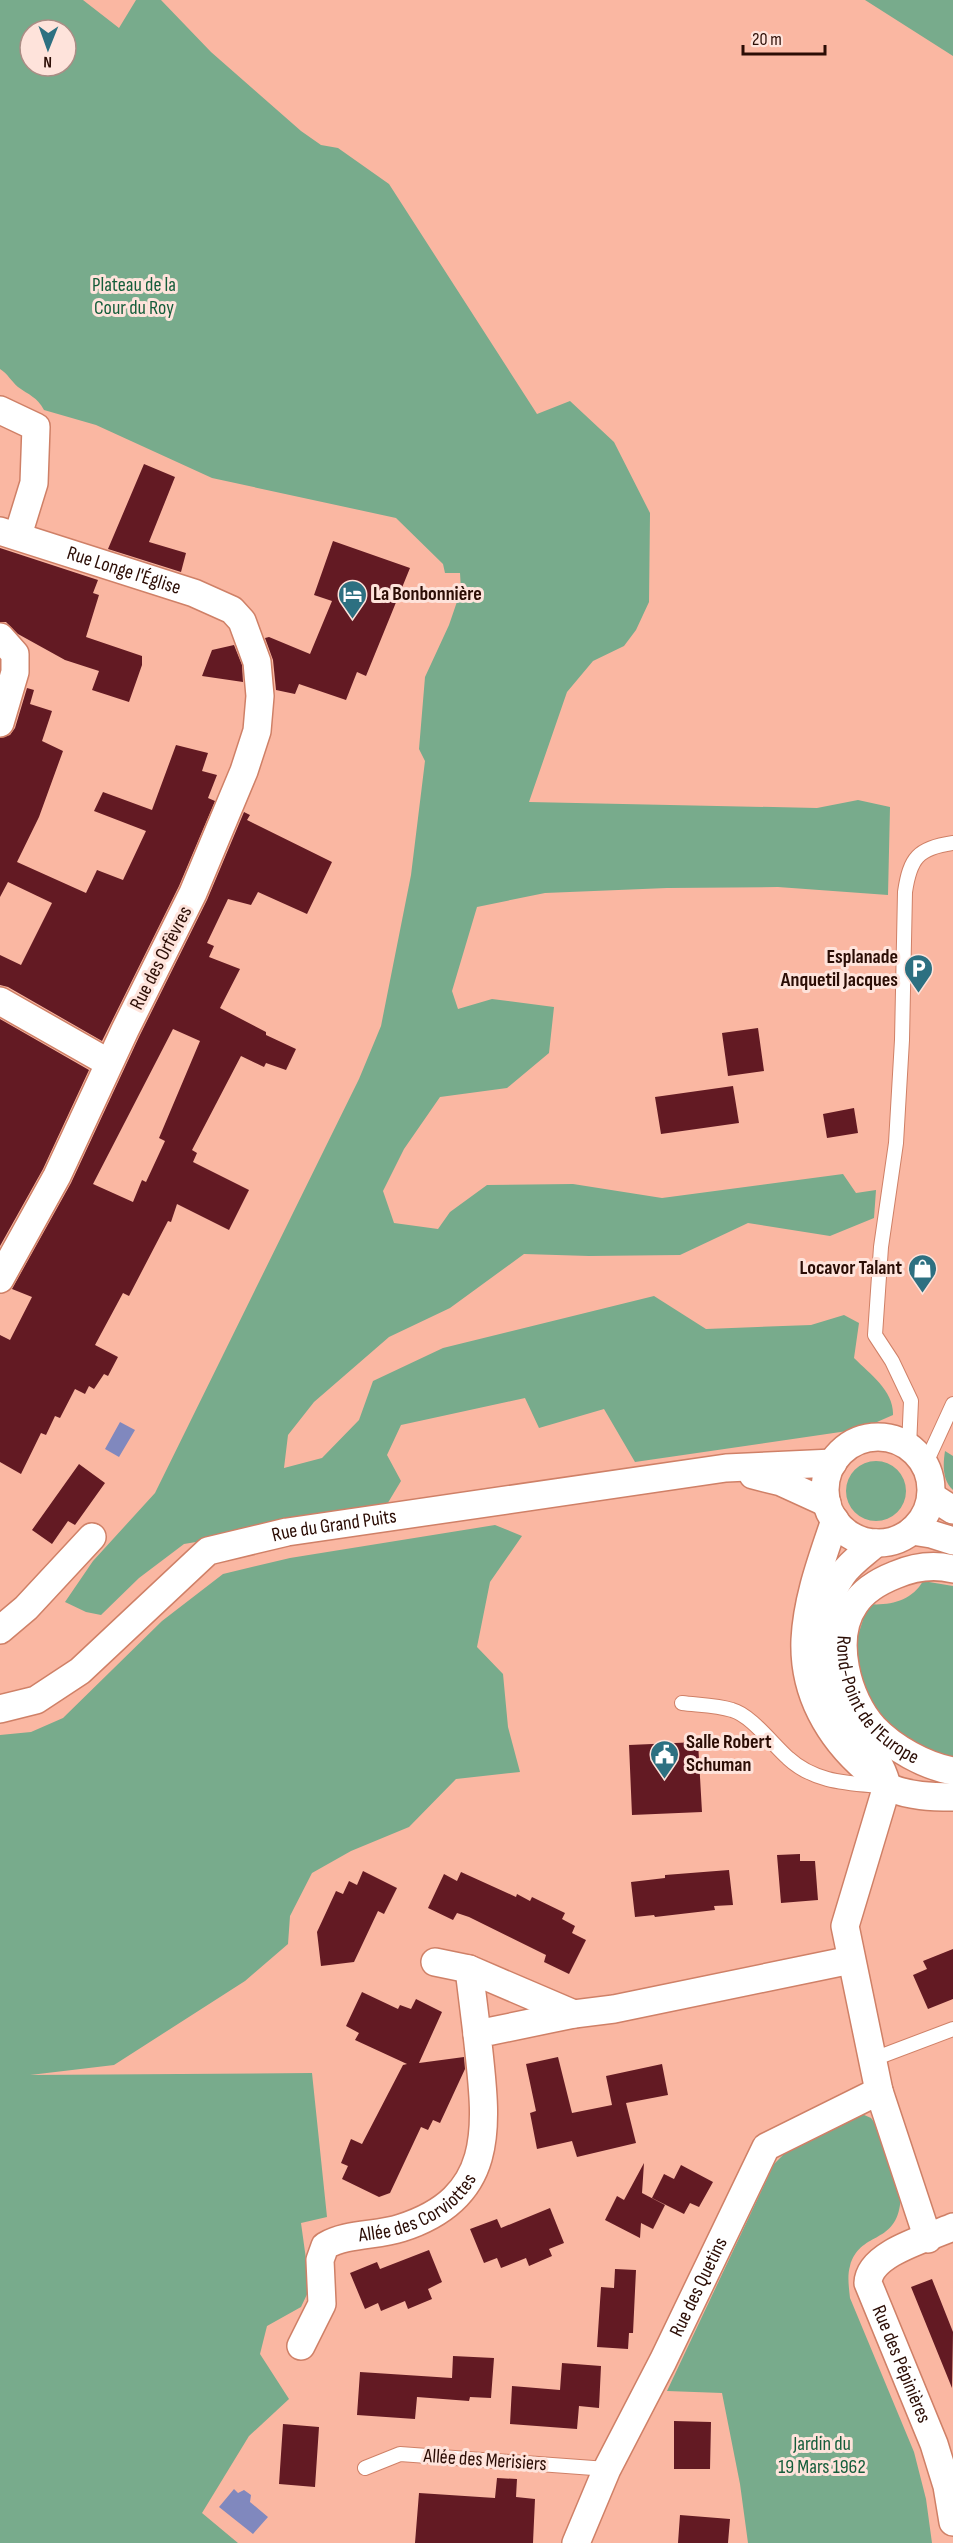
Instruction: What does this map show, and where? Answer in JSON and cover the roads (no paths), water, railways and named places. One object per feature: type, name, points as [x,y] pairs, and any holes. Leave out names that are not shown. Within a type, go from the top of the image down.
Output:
[{"type":"street","points":[[0,411],[36,427],[34,483],[9,533]]},
{"type":"street","name":"Rue Longe l'Église","points":[[9,533],[194,593],[232,610],[242,621]]},
{"type":"street","name":"Rue des Orfèvres","points":[[0,1279],[57,1176],[193,893],[244,771],[257,731],[260,696],[256,662],[242,621]]},
{"type":"street","points":[[0,637],[15,654],[15,672],[0,723]]},
{"type":"street","points":[[0,1001],[109,1064]]},
{"type":"street","points":[[876,1437],[893,1439],[917,1456],[942,1503],[928,1509],[912,1531],[901,1538],[876,1543],[853,1536],[831,1512],[825,1490],[832,1463],[844,1450],[859,1441],[876,1437]]},
{"type":"street","name":"Rue du Grand Puits","points":[[0,1709],[36,1700],[80,1671],[208,1551],[287,1532],[726,1468],[832,1463]]},
{"type":"street","name":"Rue du Grand Puits","points":[[726,1468],[781,1482],[831,1512]]},
{"type":"street","name":"Rond-Point de l'Europe","points":[[831,1512],[808,1611],[805,1640],[808,1676],[821,1715],[848,1754],[887,1786],[905,1793],[953,1797]]},
{"type":"street","points":[[912,1531],[953,1541]]},
{"type":"street","points":[[0,1630],[26,1608],[92,1538]]},
{"type":"street","name":"Rond-Point de l'Europe","points":[[876,1543],[846,1569],[834,1590],[826,1623],[825,1651],[829,1683],[839,1710],[850,1728],[867,1745],[880,1765],[887,1786]]},
{"type":"street","name":"Rond-Point de l'Europe","points":[[953,1569],[930,1566],[914,1568],[875,1585],[854,1605],[847,1621],[844,1642],[846,1670],[863,1713],[872,1726],[906,1752],[953,1772]]},
{"type":"street","name":"Rond-Point de l'Europe","points":[[887,1786],[917,1781],[953,1783]]},
{"type":"street","points":[[887,1786],[845,1926],[879,2091],[928,2239]]},
{"type":"street","points":[[477,2034],[574,2014],[614,2009],[851,1960]]},
{"type":"street","points":[[435,1962],[469,1969],[574,2014]]},
{"type":"street","name":"Allée des Corviottes","points":[[300,2346],[322,2304],[320,2260],[325,2246],[341,2239],[385,2233],[431,2217],[459,2196],[479,2159],[485,2115],[469,1969]]},
{"type":"street","name":"Rue des Quetins","points":[[576,2543],[607,2469],[663,2361],[766,2147],[879,2091]]},
{"type":"street","name":"Rue des Pépinières","points":[[953,2227],[880,2260],[870,2271],[868,2283],[934,2444],[947,2486],[953,2522]]},
{"type":"lane","points":[[917,1456],[911,1401],[892,1361],[875,1335],[878,1279],[896,1143],[905,892],[908,869],[913,861],[937,845],[953,843]]},
{"type":"lane","points":[[917,1456],[953,1404]]},
{"type":"lane","points":[[682,1702],[734,1710],[766,1734],[788,1759],[806,1772],[832,1781],[887,1786]]},
{"type":"lane","points":[[871,2060],[953,2029]]},
{"type":"lane","name":"Allée des Merisiers","points":[[366,2468],[400,2454],[607,2469]]},
{"type":"water","points":[[120,1422],[135,1430],[119,1457],[105,1449]]},
{"type":"water","points":[[234,2489],[238,2493],[244,2490],[251,2495],[250,2502],[268,2517],[253,2534],[219,2507]]},
{"type":"place","name":"La Bonbonnière","points":[[352,620]]},
{"type":"place","name":"Esplanade Anquetil Jacques","points":[[919,994]]},
{"type":"place","name":"Locavor Talant","points":[[923,1294]]},
{"type":"place","name":"Salle Robert Schuman","points":[[665,1780]]},
{"type":"park label","name":"Plateau de la Cour du Roy","points":[[134,296]]},
{"type":"park label","name":"Jardin du 19 Mars 1962","points":[[822,2456]]}]
